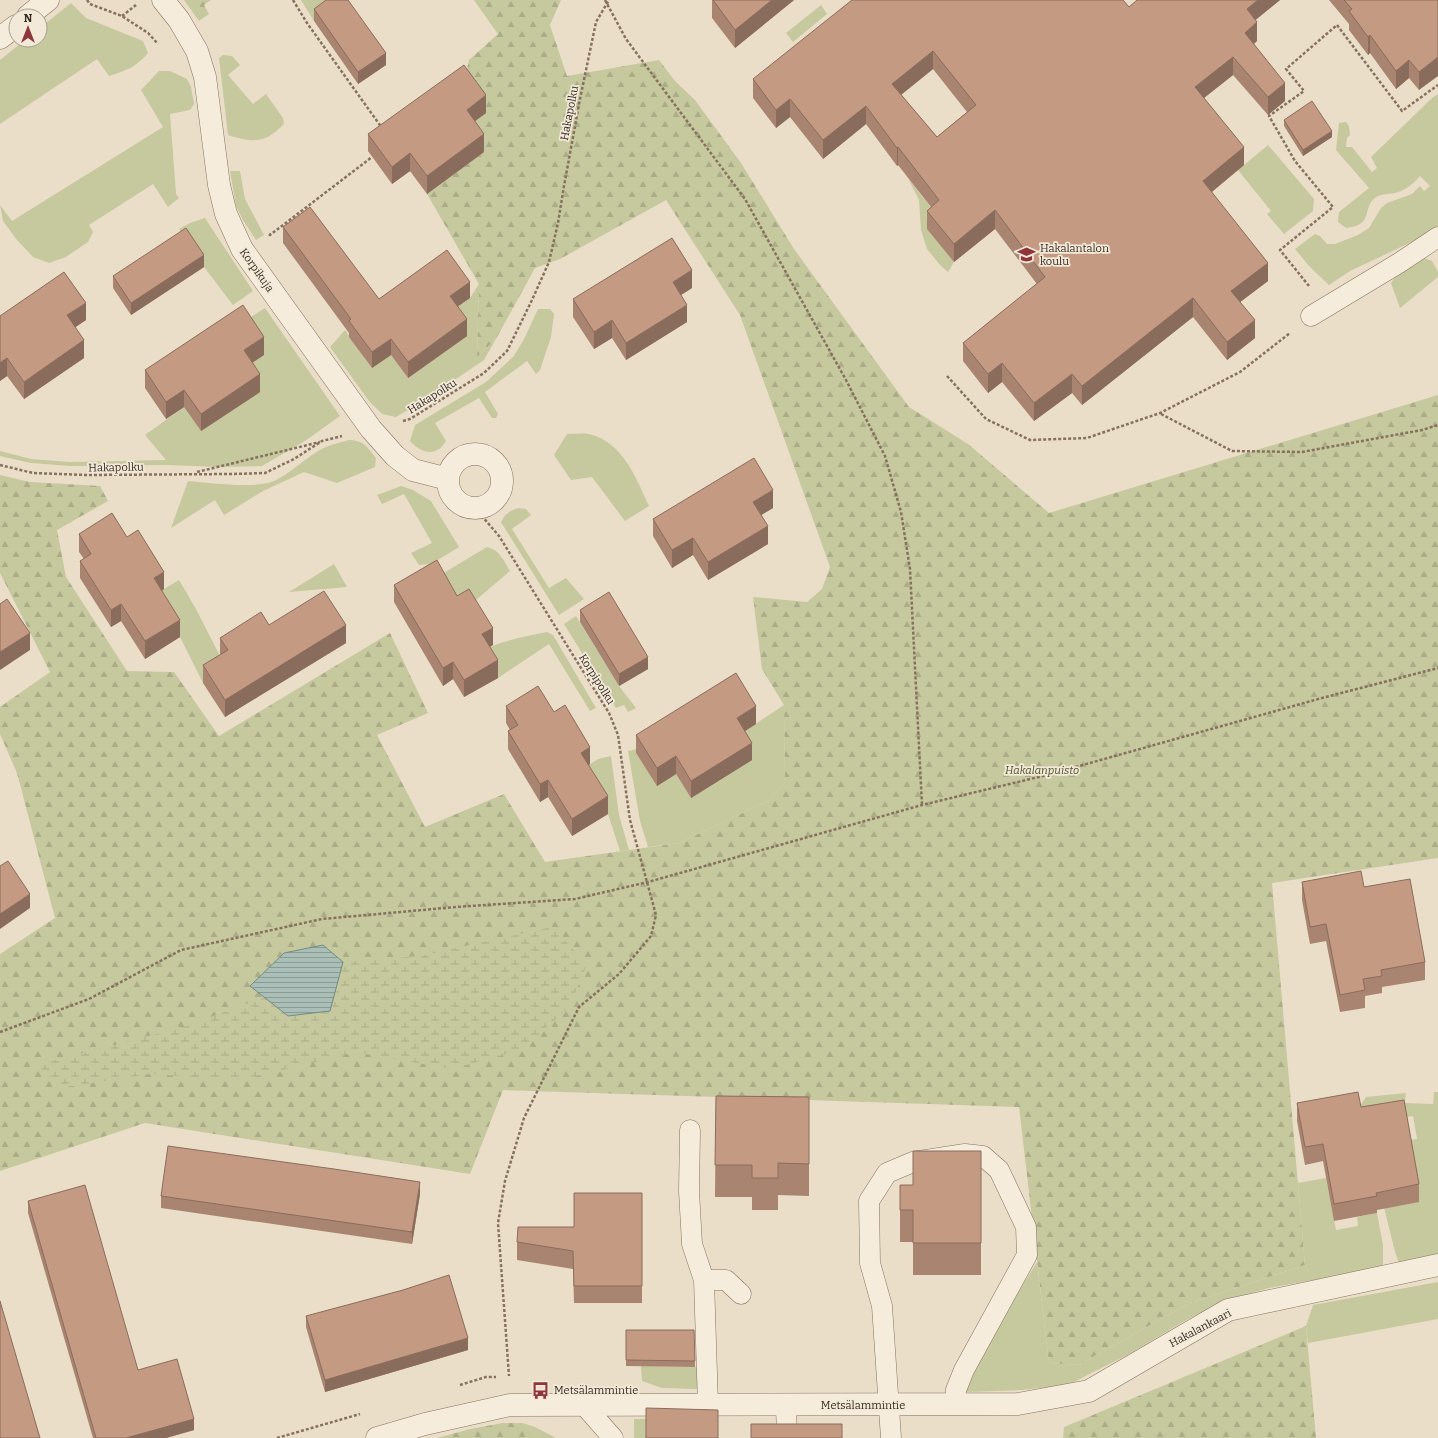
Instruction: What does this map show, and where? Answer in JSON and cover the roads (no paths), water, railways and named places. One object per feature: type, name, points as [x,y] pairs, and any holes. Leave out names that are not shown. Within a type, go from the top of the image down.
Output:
[{"type":"street","points":[[38,8],[48,0]]},
{"type":"street","name":"Korpikuja","points":[[164,0],[179,20],[197,51],[205,77],[220,190],[226,214],[242,250],[371,429],[395,456],[413,470],[448,479]]},
{"type":"street","points":[[479,454],[495,463],[502,479],[501,488],[497,496],[484,507],[475,508],[466,507],[452,496],[448,479],[450,470],[455,463],[466,456],[479,454]]},
{"type":"street","name":"Hakalankaari","points":[[1018,1404],[1089,1391],[1228,1310],[1438,1265]]},
{"type":"street","name":"Metsälammintie","points":[[377,1438],[433,1422],[510,1405],[1018,1404]]},
{"type":"lane","points":[[1311,316],[1438,237]]},
{"type":"lane","points":[[690,1130],[689,1191],[692,1244],[704,1280],[708,1405]]},
{"type":"lane","points":[[891,1438],[882,1306],[870,1263],[869,1201],[887,1173],[913,1162],[965,1154],[983,1156],[999,1170],[1026,1227],[1027,1255],[964,1370],[956,1390],[955,1404]]},
{"type":"lane","points":[[704,1280],[726,1280],[741,1294]]},
{"type":"lane","points":[[584,1405],[612,1438]]},
{"type":"lane","points":[[786,1405],[787,1438]]},
{"type":"place","name":"Hakalantalon koulu","points":[[1027,254]]},
{"type":"place","name":"Metsälammintie","points":[[541,1390]]},
{"type":"park label","name":"Hakalanpuisto","points":[[1042,770]]}]
